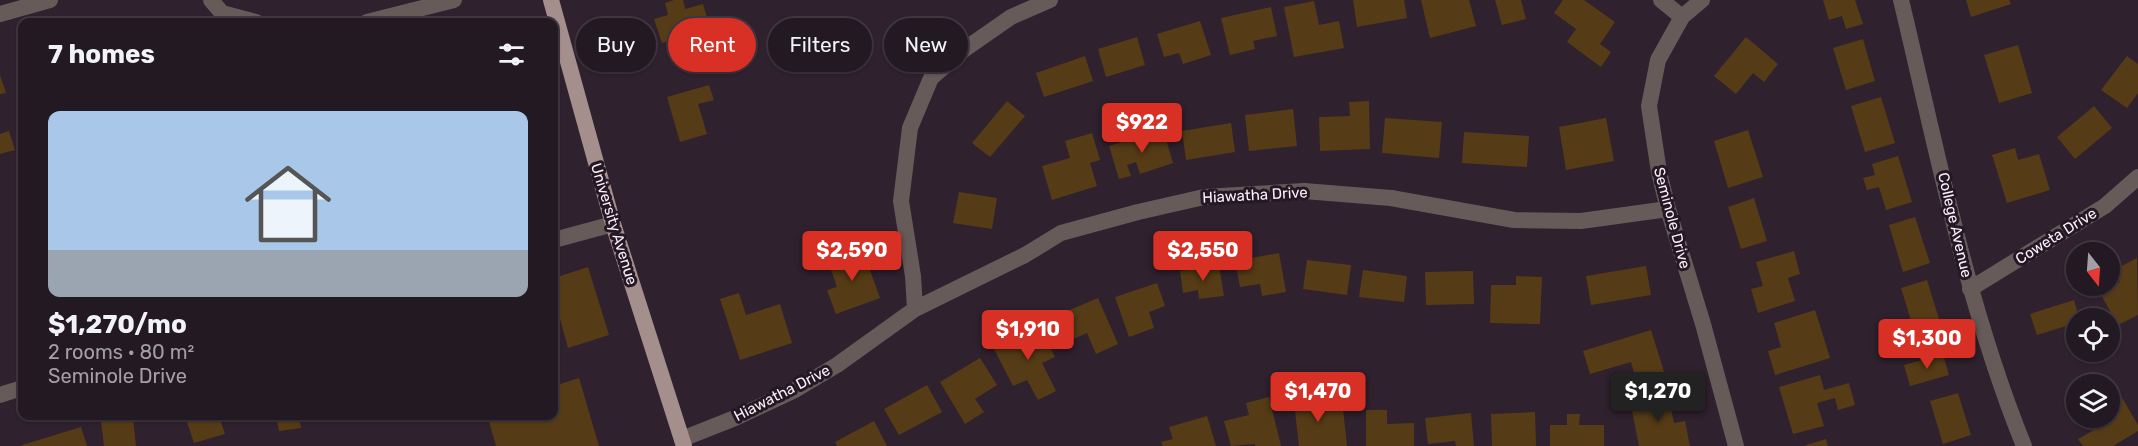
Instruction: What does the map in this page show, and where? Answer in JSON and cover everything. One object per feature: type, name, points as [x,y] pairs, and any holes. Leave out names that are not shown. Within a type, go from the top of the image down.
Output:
[{"type":"main road","name":"University Avenue","points":[[551,0],[556,18]]},
{"type":"main road","name":"University Avenue","points":[[558,25],[613,224],[683,442]]},
{"type":"street","points":[[0,14],[50,0]]},
{"type":"street","points":[[211,0],[222,13],[241,18]]},
{"type":"street","points":[[383,18],[454,0]]},
{"type":"street","points":[[915,309],[913,276],[901,201],[910,128],[931,78],[965,48],[1011,17],[1050,0]]},
{"type":"street","points":[[1661,0],[1682,17]]},
{"type":"street","name":"Seminole Drive","points":[[1702,0],[1682,17],[1658,60],[1650,106],[1659,172],[1668,209],[1736,446]]},
{"type":"street","name":"College Avenue","points":[[1901,0],[1970,289],[2010,411],[2024,446]]},
{"type":"street","name":"Coweta Drive","points":[[1970,289],[2104,206],[2138,177]]},
{"type":"street","name":"Hiawatha Drive","points":[[683,442],[795,390],[837,365],[915,309],[1025,255],[1061,233],[1204,197],[1304,191],[1391,198],[1514,220],[1581,220],[1668,209]]},
{"type":"street","points":[[558,239],[613,224]]},
{"type":"street","points":[[0,394],[18,389]]},
{"type":"building","points":[[683,0],[685,9],[703,4],[707,18],[668,18],[668,41],[662,43],[656,18],[668,15],[665,3]]},
{"type":"building","points":[[1353,0],[1404,0],[1407,18],[1357,27]]},
{"type":"building","points":[[1421,0],[1469,0],[1476,26],[1430,38]]},
{"type":"building","points":[[1495,0],[1521,0],[1526,19],[1502,25]]},
{"type":"building","points":[[1563,0],[1584,0],[1615,22],[1600,44],[1611,52],[1601,67],[1567,42],[1576,29],[1554,13]]},
{"type":"building","points":[[1823,0],[1855,0],[1863,24],[1846,29],[1842,16],[1829,20]]},
{"type":"building","points":[[1966,0],[2009,0],[2011,4],[1971,17]]},
{"type":"building","points":[[1314,1],[1319,25],[1339,21],[1344,48],[1294,57],[1284,7]]},
{"type":"building","points":[[1271,7],[1277,36],[1253,41],[1255,49],[1230,55],[1221,18]]},
{"type":"building","points":[[1200,21],[1211,55],[1183,64],[1179,53],[1164,57],[1157,34]]},
{"type":"building","points":[[1137,37],[1145,65],[1106,77],[1098,49]]},
{"type":"building","points":[[1746,37],[1778,64],[1764,82],[1753,73],[1736,94],[1714,76]]},
{"type":"building","points":[[1863,39],[1875,81],[1846,90],[1833,48]]},
{"type":"building","points":[[2018,45],[2032,93],[1999,103],[1984,55]]},
{"type":"building","points":[[1085,56],[1093,81],[1044,97],[1036,73]]},
{"type":"building","points":[[2127,56],[2138,64],[2138,93],[2127,108],[2101,90]]},
{"type":"building","points":[[0,75],[6,93],[0,94]]},
{"type":"building","points":[[709,85],[714,100],[698,104],[707,134],[680,142],[667,97]]},
{"type":"building","points":[[1881,97],[1895,143],[1865,152],[1851,106]]},
{"type":"building","points":[[1007,101],[1025,116],[990,157],[972,143]]},
{"type":"building","points":[[1369,101],[1370,149],[1320,151],[1319,117],[1350,116],[1349,102]]},
{"type":"building","points":[[2094,106],[2112,128],[2075,159],[2057,137]]},
{"type":"building","points":[[1293,109],[1297,146],[1249,151],[1245,115]]},
{"type":"building","points":[[1385,118],[1442,122],[1439,158],[1382,153]]},
{"type":"building","points":[[1606,118],[1614,161],[1566,170],[1559,127]]},
{"type":"building","points":[[1231,123],[1235,152],[1186,160],[1182,131]]},
{"type":"building","points":[[1163,129],[1173,163],[1140,174],[1136,162],[1127,165],[1131,176],[1119,179],[1109,146]]},
{"type":"building","points":[[1748,130],[1763,177],[1728,188],[1714,141]]},
{"type":"building","points":[[9,131],[15,150],[0,154],[0,134]]},
{"type":"building","points":[[1464,132],[1529,136],[1527,167],[1462,163]]},
{"type":"building","points":[[1092,133],[1100,160],[1090,163],[1097,186],[1052,200],[1042,166],[1070,158],[1065,141]]},
{"type":"building","points":[[2015,148],[2018,160],[2039,154],[2050,190],[2007,203],[1992,155]]},
{"type":"building","points":[[1898,156],[1912,202],[1886,210],[1879,187],[1867,190],[1863,178],[1875,175],[1872,164]]},
{"type":"building","points":[[959,192],[997,198],[992,229],[953,223]]},
{"type":"building","points":[[1754,198],[1767,241],[1741,249],[1728,207]]},
{"type":"building","points":[[1915,217],[1930,263],[1903,272],[1889,225]]},
{"type":"building","points":[[862,248],[880,298],[836,314],[827,290],[837,287],[828,261]]},
{"type":"building","points":[[1794,251],[1800,274],[1788,278],[1795,301],[1758,313],[1751,289],[1763,286],[1756,262]]},
{"type":"building","points":[[1279,253],[1286,292],[1262,296],[1260,284],[1240,287],[1235,261]]},
{"type":"building","points":[[2137,258],[2138,315],[2120,324],[2120,308],[2108,308],[2102,296],[2120,296],[2120,267]]},
{"type":"building","points":[[1307,260],[1351,265],[1347,295],[1303,289]]},
{"type":"building","points":[[1219,266],[1224,296],[1199,299],[1198,290],[1183,293],[1180,271]]},
{"type":"building","points":[[1646,266],[1651,295],[1591,305],[1586,276]]},
{"type":"building","points":[[588,267],[609,335],[568,348],[560,319],[558,320],[558,277]]},
{"type":"building","points":[[1363,270],[1407,276],[1404,302],[1359,297]]},
{"type":"building","points":[[1473,271],[1474,304],[1426,305],[1425,272]]},
{"type":"building","points":[[1516,276],[1542,277],[1540,324],[1490,323],[1491,285],[1516,285]]},
{"type":"building","points":[[1927,280],[1939,319],[1913,327],[1901,288]]},
{"type":"building","points":[[1157,283],[1165,306],[1149,312],[1154,328],[1129,337],[1115,297]]},
{"type":"building","points":[[739,293],[746,315],[780,304],[792,343],[740,360],[720,299]]},
{"type":"building","points":[[1098,298],[1118,344],[1096,354],[1087,333],[1064,343],[1053,317]]},
{"type":"building","points":[[2074,300],[2076,308],[2066,308],[2066,326],[2037,335],[2030,314]]},
{"type":"building","points":[[1815,310],[1830,358],[1775,375],[1768,351],[1781,347],[1774,323]]},
{"type":"building","points":[[1039,326],[1055,357],[1042,363],[1056,391],[1038,400],[1027,380],[1013,386],[994,349]]},
{"type":"building","points":[[1651,330],[1666,378],[1638,386],[1631,362],[1590,374],[1583,351]]},
{"type":"building","points":[[1943,354],[1949,375],[1910,386],[1904,365]]},
{"type":"building","points":[[980,358],[997,385],[975,399],[984,412],[965,424],[940,382]]},
{"type":"building","points":[[1820,375],[1824,390],[1849,383],[1855,405],[1838,410],[1835,398],[1817,403],[1824,426],[1793,434],[1779,387]]},
{"type":"building","points":[[579,378],[599,446],[496,446],[489,420],[558,420],[558,385]]},
{"type":"building","points":[[927,385],[942,412],[899,435],[884,409]]},
{"type":"building","points":[[1316,391],[1319,412],[1343,409],[1347,446],[1299,446],[1293,394]]},
{"type":"building","points":[[1958,393],[1971,435],[1943,444],[1930,401]]},
{"type":"building","points":[[1668,394],[1674,423],[1685,421],[1690,446],[1639,446],[1630,401]]},
{"type":"building","points":[[1269,397],[1281,446],[1255,446],[1255,444],[1231,446],[1224,421],[1249,415],[1246,403]]},
{"type":"building","points":[[2120,397],[2138,425],[2138,431],[2113,446],[2083,446],[2078,439],[2097,428],[2120,428]]},
{"type":"building","points":[[1366,410],[1387,410],[1387,424],[1414,423],[1414,446],[1366,446]]},
{"type":"building","points":[[1535,412],[1536,446],[1492,446],[1491,414]]},
{"type":"building","points":[[1471,413],[1474,446],[1456,446],[1455,441],[1428,444],[1425,418]]},
{"type":"building","points":[[1567,414],[1580,414],[1579,425],[1604,425],[1604,446],[1550,446],[1550,425],[1567,425]]},
{"type":"building","points":[[1207,416],[1216,446],[1163,446],[1161,442],[1173,439],[1169,427]]},
{"type":"building","points":[[133,420],[136,446],[104,446],[101,422]]},
{"type":"building","points":[[186,420],[220,420],[225,434],[194,443]]},
{"type":"building","points":[[277,420],[300,420],[301,428],[279,431]]},
{"type":"building","points":[[874,421],[887,446],[837,446],[835,442]]},
{"type":"building","points":[[81,427],[87,446],[22,446],[22,445]]},
{"type":"building","points":[[1826,439],[1828,446],[1806,446],[1806,445]]}]
